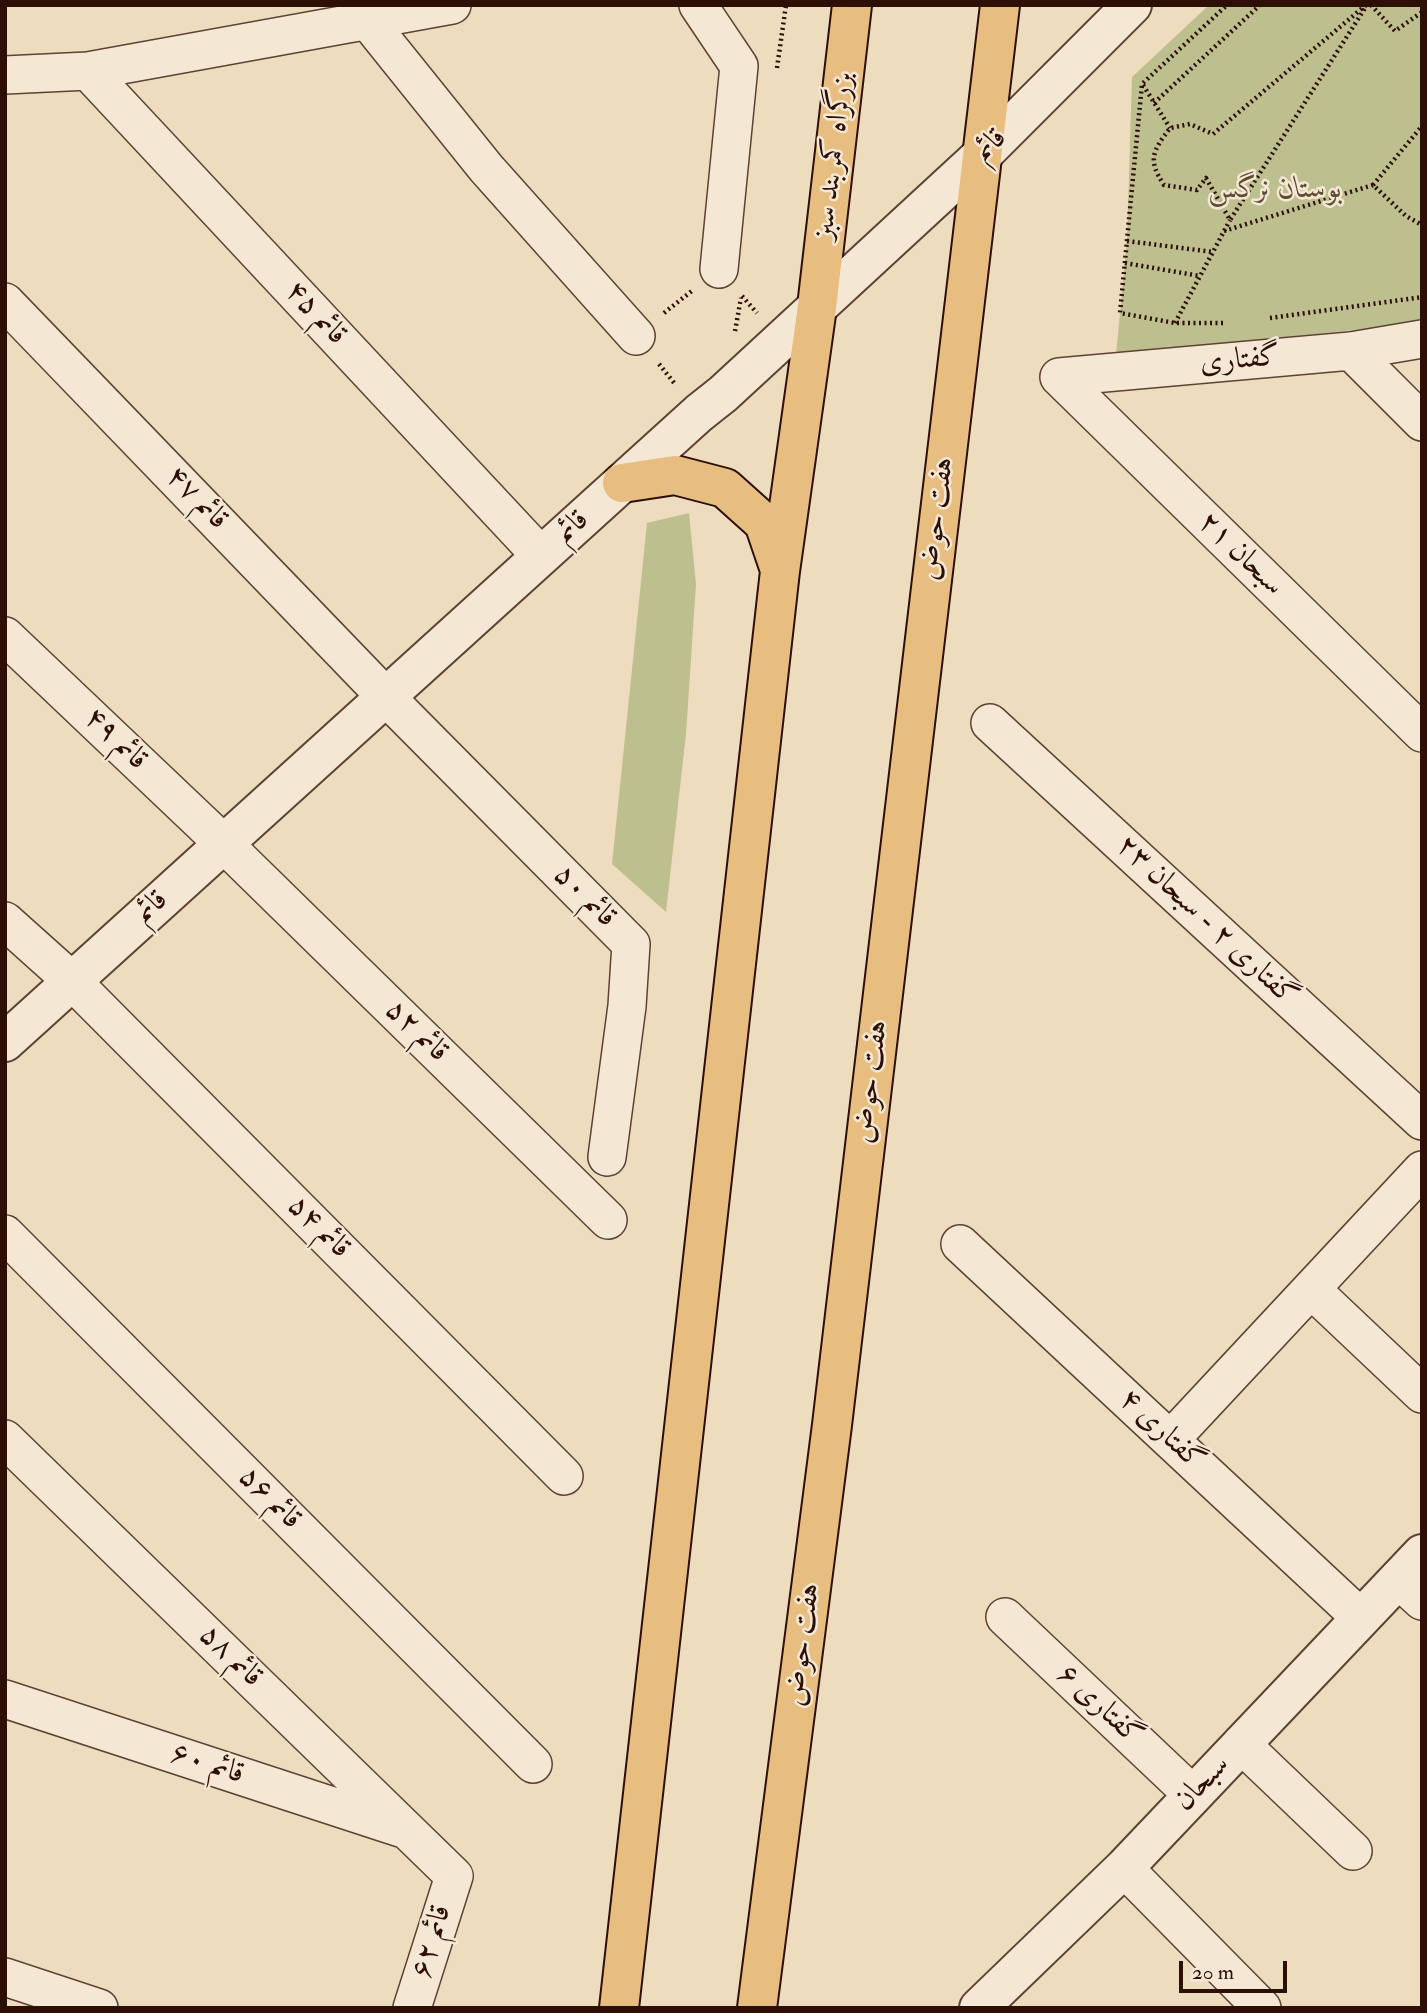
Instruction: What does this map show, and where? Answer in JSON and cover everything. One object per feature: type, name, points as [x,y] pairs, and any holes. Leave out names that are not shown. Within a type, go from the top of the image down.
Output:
[{"type":"highway","name":"بزرگراه کمربند سبز","points":[[817,307],[852,5]]},
{"type":"highway","points":[[982,155],[1000,5]]},
{"type":"highway","name":"هفت حوض","points":[[760,2006],[832,1425],[982,155]]},
{"type":"highway","points":[[619,2008],[780,571],[817,307]]},
{"type":"highway","points":[[622,483],[675,475],[725,488],[764,523],[780,571]]},
{"type":"street","points":[[5,75],[88,71],[453,5]]},
{"type":"street","points":[[698,5],[739,65],[719,269]]},
{"type":"street","name":"قائم","points":[[5,1042],[817,307],[982,155],[1132,5]]},
{"type":"street","points":[[367,20],[486,168],[636,336]]},
{"type":"street","name":"قائم ۴۵","points":[[88,71],[541,556]]},
{"type":"street","name":"قائم ۴۷","points":[[5,302],[386,697]]},
{"type":"street","name":"گفتاری","points":[[1059,377],[1351,351],[1422,340]]},
{"type":"street","points":[[1351,351],[1422,422]]},
{"type":"street","name":"سبحان ۲۱","points":[[1059,377],[1422,733]]},
{"type":"street","name":"قائم ۴۹","points":[[5,636],[224,844]]},
{"type":"street","name":"قائم ۵۰","points":[[386,697],[631,944],[607,1157]]},
{"type":"street","name":"گفتاری ۲ - سبحان ۲۳","points":[[990,723],[1422,1121]]},
{"type":"street","name":"قائم ۵۲","points":[[224,844],[608,1220]]},
{"type":"street","name":"قائم ۵۴","points":[[5,921],[72,981],[565,1476]]},
{"type":"street","points":[[1171,1439],[1422,1170]]},
{"type":"street","name":"قائم ۵۶","points":[[5,1234],[533,1763]]},
{"type":"street","name":"گفتاری ۴","points":[[960,1244],[1362,1619]]},
{"type":"street","points":[[1311,1289],[1422,1394]]},
{"type":"street","name":"قائم ۵۸","points":[[5,1438],[454,1876]]},
{"type":"street","name":"سبحان","points":[[979,2008],[1124,1868],[1362,1619],[1414,1578]]},
{"type":"street","name":"گفتاری ۶","points":[[1005,1617],[1193,1795]]},
{"type":"street","name":"قائم ۶۰","points":[[5,1699],[410,1831]]},
{"type":"street","points":[[1241,1744],[1353,1851]]},
{"type":"street","points":[[1124,1868],[1262,2008]]},
{"type":"street","name":"قائم ۶۲","points":[[412,2008],[454,1876]]},
{"type":"street","points":[[5,1977],[99,2008]]},
{"type":"path","points":[[1227,5],[1142,84],[1120,313],[1175,324],[1235,322]]},
{"type":"path","points":[[1154,103],[1260,5]]},
{"type":"path","points":[[1368,5],[1395,31],[1422,12]]},
{"type":"path","points":[[1230,220],[1206,178],[1197,190],[1164,185],[1154,169],[1155,148],[1170,128],[1190,124],[1213,134],[1368,5]]},
{"type":"path","points":[[1175,324],[1230,220],[1368,5]]},
{"type":"path","points":[[1142,84],[1170,128]]},
{"type":"path","points":[[1224,231],[1373,185],[1422,126]]},
{"type":"path","points":[[1373,185],[1406,216],[1422,225]]},
{"type":"path","points":[[1127,240],[1213,252]]},
{"type":"path","points":[[1125,263],[1200,276]]},
{"type":"path","points":[[699,413],[636,336],[719,269],[780,340]]},
{"type":"path","points":[[1258,320],[1422,298]]},
{"type":"green space","name":"بوستان نرگس","points":[[1209,5],[1422,5],[1422,323],[1116,355],[1127,240],[1132,77]]},
{"type":"green space","points":[[689,513],[696,584],[686,734],[666,912],[612,864],[647,523]]}]
